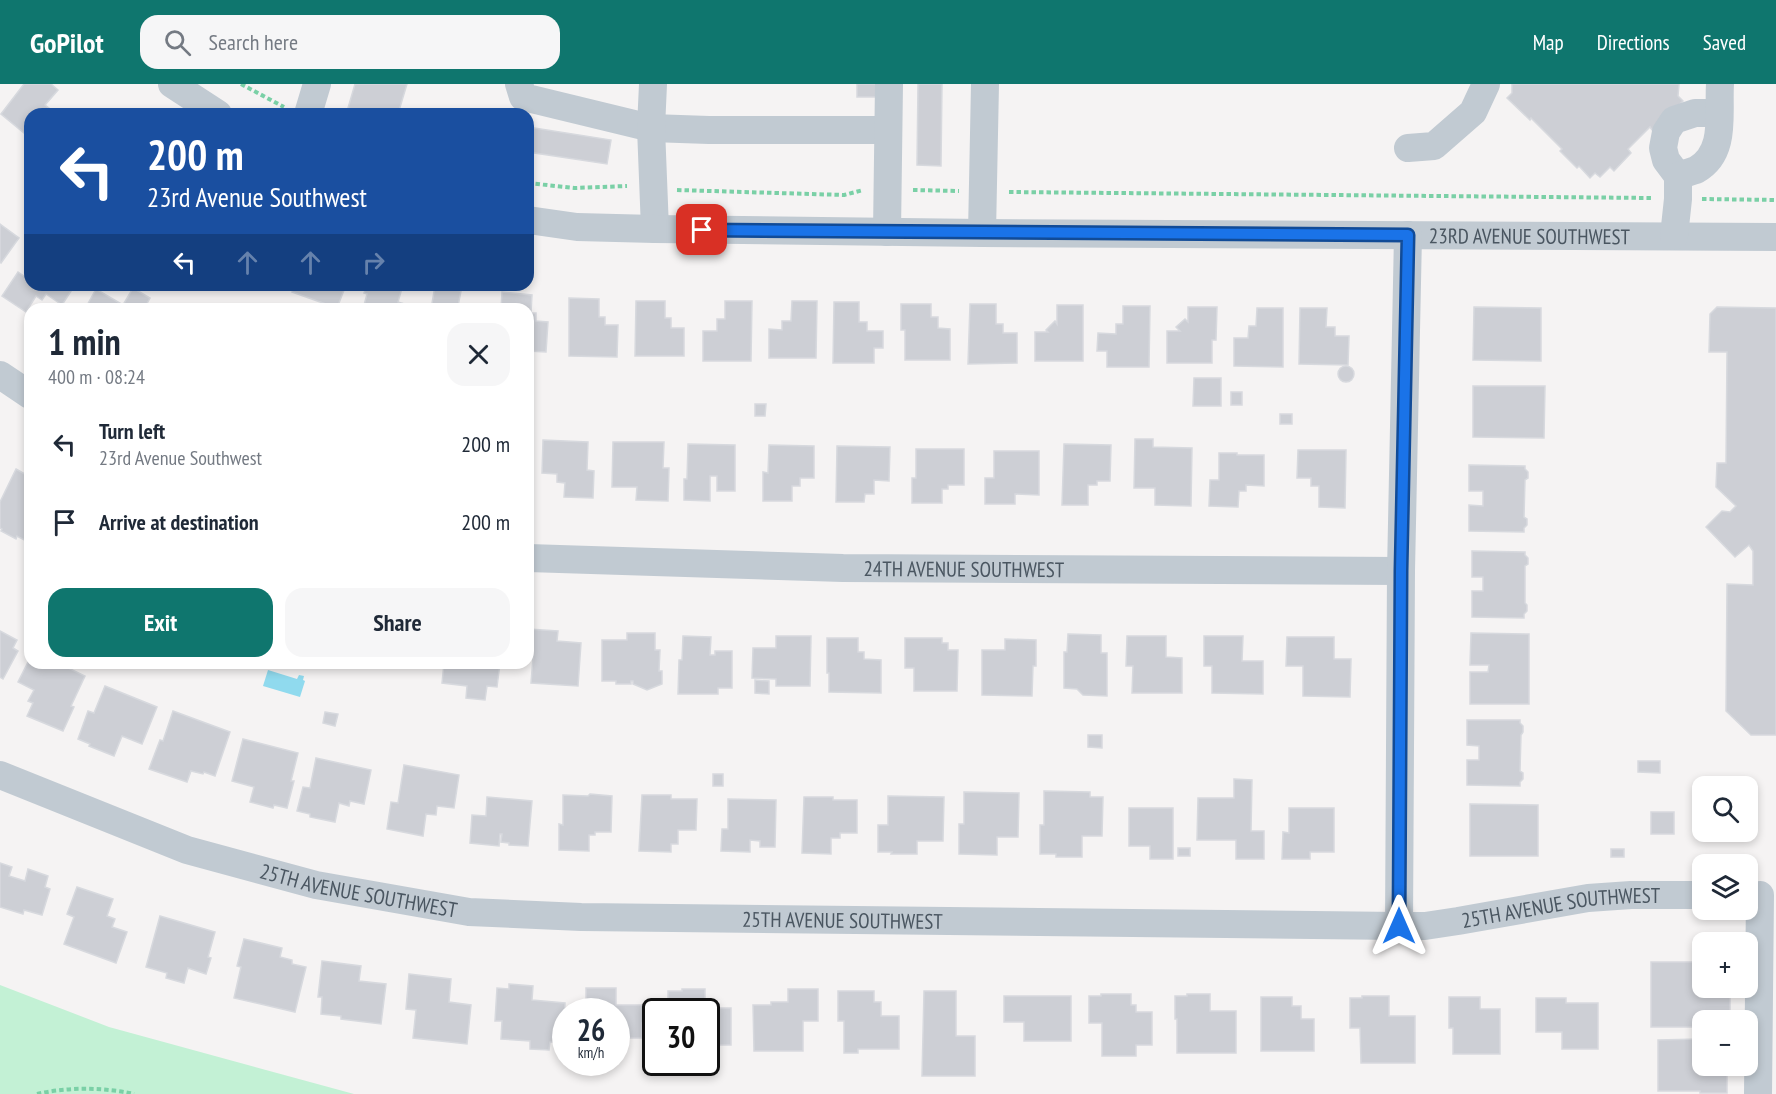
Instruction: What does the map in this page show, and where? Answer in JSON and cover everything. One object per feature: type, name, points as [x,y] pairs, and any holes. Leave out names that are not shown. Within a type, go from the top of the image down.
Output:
[{"type":"street","points":[[172,84],[209,108]]},
{"type":"street","points":[[302,108],[317,84]]},
{"type":"street","points":[[519,84],[523,97],[651,128],[888,130]]},
{"type":"street","points":[[653,84],[651,128],[656,229]]},
{"type":"street","points":[[887,232],[889,84]]},
{"type":"street","points":[[982,233],[985,84]]},
{"type":"street","points":[[1408,148],[1434,146],[1473,112],[1486,84]]},
{"type":"street","points":[[1678,187],[1713,155],[1720,132],[1720,84]]},
{"type":"street","points":[[1674,236],[1678,187],[1663,148],[1666,132],[1674,120],[1695,113],[1719,113]]},
{"type":"street","name":"23RD AVENUE SOUTHWEST","points":[[534,221],[577,227],[656,229],[1776,237]]},
{"type":"street","points":[[1399,926],[1401,571],[1408,235]]},
{"type":"street","points":[[0,375],[24,391]]},
{"type":"street","name":"24TH AVENUE SOUTHWEST","points":[[534,558],[843,568],[1401,571]]},
{"type":"street","name":"25TH AVENUE SOUTHWEST","points":[[0,775],[187,850],[316,885],[469,912],[581,917],[1425,926],[1588,898],[1692,895]]},
{"type":"street","points":[[1758,1094],[1761,895]]},
{"type":"path","points":[[241,84],[291,108]]},
{"type":"path","points":[[534,184],[574,188],[640,186],[682,190],[844,195],[867,189],[983,191],[1678,187],[1776,200]]},
{"type":"path","points":[[37,1094],[93,1089],[117,1090],[134,1094]]},
{"type":"green space","points":[[0,985],[109,1027],[354,1094],[0,1094]]},
{"type":"water","points":[[268,670],[297,679],[299,675],[304,676],[305,681],[300,697],[263,686]]},
{"type":"building","points":[[24,84],[51,84],[58,90],[45,105],[49,108],[24,108],[24,133],[1,114]]},
{"type":"building","points":[[355,84],[407,84],[400,108],[348,108]]},
{"type":"building","points":[[857,84],[881,84],[881,97],[857,97]]},
{"type":"building","points":[[918,84],[942,84],[941,166],[917,165]]},
{"type":"building","points":[[1512,84],[1679,84],[1678,96],[1683,101],[1653,131],[1650,127],[1628,149],[1631,153],[1614,171],[1610,167],[1600,177],[1595,173],[1590,178],[1560,151],[1562,149],[1531,118],[1530,120],[1507,98],[1512,93]]},
{"type":"building","points":[[534,128],[611,140],[607,164],[534,153]]},
{"type":"building","points":[[0,224],[19,238],[1,263],[0,262]]},
{"type":"building","points":[[18,272],[24,276],[24,291],[71,291],[63,303],[59,303],[46,294],[42,300],[36,296],[32,303],[24,303],[24,311],[2,296]]},
{"type":"building","points":[[95,291],[99,291],[120,303],[88,303]]},
{"type":"building","points":[[131,291],[138,291],[150,298],[147,303],[124,303]]},
{"type":"building","points":[[344,291],[339,303],[323,303],[292,292]]},
{"type":"building","points":[[365,291],[401,291],[398,302],[401,303],[365,303],[367,294]]},
{"type":"building","points":[[434,291],[461,291],[459,303],[432,303]]},
{"type":"building","points":[[502,292],[532,295],[532,303],[501,303]]},
{"type":"building","points":[[569,298],[599,299],[599,317],[605,317],[605,325],[618,325],[617,357],[569,356]]},
{"type":"building","points":[[636,301],[665,301],[665,318],[671,318],[671,328],[684,328],[684,356],[635,356]]},
{"type":"building","points":[[725,301],[752,301],[751,361],[703,361],[703,331],[717,331],[717,319],[725,319]]},
{"type":"building","points":[[792,301],[817,301],[816,358],[769,358],[769,329],[782,330],[782,321],[791,321]]},
{"type":"building","points":[[834,302],[859,302],[859,322],[867,322],[867,331],[883,331],[883,348],[874,348],[874,363],[833,363]]},
{"type":"building","points":[[901,304],[931,304],[931,317],[938,317],[938,328],[950,329],[950,360],[905,360],[905,330],[901,330]]},
{"type":"building","points":[[970,304],[996,304],[996,324],[1003,324],[1003,333],[1017,333],[1017,363],[968,364]]},
{"type":"building","points":[[1057,305],[1083,305],[1083,361],[1035,361],[1035,332],[1048,332],[1046,330],[1055,321],[1057,324]]},
{"type":"building","points":[[1123,306],[1150,306],[1149,367],[1107,367],[1107,351],[1097,351],[1098,333],[1116,334],[1116,324],[1123,324]]},
{"type":"building","points":[[1188,307],[1217,307],[1216,340],[1212,340],[1212,363],[1167,363],[1167,331],[1180,331],[1176,327],[1185,319],[1188,322]]},
{"type":"building","points":[[1474,307],[1541,308],[1541,361],[1473,360]]},
{"type":"building","points":[[1717,307],[1776,308],[1776,735],[1751,735],[1726,711],[1727,584],[1753,585],[1753,551],[1749,545],[1735,557],[1706,527],[1722,511],[1730,512],[1736,506],[1716,487],[1717,463],[1726,463],[1727,352],[1709,352],[1710,314]]},
{"type":"building","points":[[1257,308],[1283,308],[1283,367],[1234,366],[1234,338],[1248,338],[1249,326],[1256,326]]},
{"type":"building","points":[[1300,308],[1327,308],[1326,327],[1335,327],[1335,336],[1349,336],[1348,365],[1299,364]]},
{"type":"building","points":[[534,313],[536,313],[536,321],[548,322],[546,352],[534,351]]},
{"type":"building","points":[[1346,366],[1352,368],[1354,374],[1352,380],[1346,382],[1340,380],[1338,374],[1340,368]]},
{"type":"building","points":[[1194,378],[1221,378],[1221,406],[1193,406]]},
{"type":"building","points":[[1473,386],[1545,386],[1544,438],[1473,437]]},
{"type":"building","points":[[1231,392],[1242,392],[1242,405],[1231,405]]},
{"type":"building","points":[[755,404],[766,404],[765,416],[755,416]]},
{"type":"building","points":[[1280,414],[1292,414],[1292,424],[1280,424]]},
{"type":"building","points":[[1135,439],[1153,439],[1153,447],[1192,448],[1191,506],[1155,505],[1155,488],[1134,488]]},
{"type":"building","points":[[543,440],[588,442],[587,470],[594,471],[593,498],[564,497],[565,483],[557,482],[557,474],[542,473]]},
{"type":"building","points":[[613,442],[664,442],[663,468],[669,468],[668,501],[636,500],[637,487],[612,487]]},
{"type":"building","points":[[688,444],[735,445],[735,491],[717,491],[717,476],[710,476],[710,501],[684,500]]},
{"type":"building","points":[[1064,444],[1111,445],[1110,481],[1097,481],[1097,485],[1088,485],[1088,505],[1062,505]]},
{"type":"building","points":[[769,445],[814,446],[814,478],[800,478],[800,486],[792,486],[792,501],[763,501],[763,472],[768,473]]},
{"type":"building","points":[[837,446],[890,447],[889,481],[874,480],[874,494],[865,494],[864,502],[836,502]]},
{"type":"building","points":[[916,449],[964,449],[964,485],[948,485],[948,489],[942,489],[942,503],[912,503],[912,478],[916,478]]},
{"type":"building","points":[[1298,450],[1346,450],[1345,508],[1319,507],[1319,486],[1311,486],[1311,478],[1297,478]]},
{"type":"building","points":[[994,451],[1039,451],[1039,495],[1015,494],[1015,504],[985,504],[985,478],[994,478]]},
{"type":"building","points":[[1219,453],[1264,455],[1264,486],[1246,485],[1246,491],[1239,491],[1238,507],[1209,506],[1210,480],[1219,480]]},
{"type":"building","points":[[1469,465],[1525,466],[1528,478],[1525,480],[1524,517],[1527,519],[1527,525],[1524,532],[1469,531],[1469,505],[1483,506],[1483,491],[1469,491]]},
{"type":"building","points":[[16,469],[24,474],[24,540],[17,536],[16,539],[1,531],[0,502]]},
{"type":"building","points":[[1472,551],[1525,552],[1528,564],[1525,566],[1527,611],[1524,618],[1472,617],[1472,591],[1483,591],[1483,577],[1472,577]]},
{"type":"building","points":[[534,629],[558,631],[557,641],[581,643],[578,686],[531,683],[532,669],[534,669]]},
{"type":"building","points":[[0,631],[17,640],[13,648],[18,651],[3,679],[0,677]]},
{"type":"building","points":[[627,633],[655,633],[655,650],[660,650],[659,671],[662,671],[662,684],[647,690],[633,684],[633,681],[631,684],[616,684],[616,681],[602,681],[602,640],[627,640]]},
{"type":"building","points":[[1471,633],[1529,634],[1529,704],[1470,704],[1470,672],[1488,672],[1489,665],[1470,665]]},
{"type":"building","points":[[1068,634],[1101,635],[1101,653],[1107,653],[1107,696],[1083,695],[1077,689],[1064,688],[1064,652],[1067,652]]},
{"type":"building","points":[[683,636],[711,637],[710,655],[715,655],[715,651],[732,651],[732,688],[718,688],[718,694],[678,694],[679,660],[682,660]]},
{"type":"building","points":[[776,636],[811,636],[810,686],[776,686],[776,679],[752,678],[753,648],[776,648]]},
{"type":"building","points":[[1127,636],[1166,636],[1166,657],[1182,658],[1182,693],[1132,693],[1133,666],[1126,666]]},
{"type":"building","points":[[1204,636],[1243,636],[1242,661],[1263,661],[1263,694],[1212,693],[1212,666],[1204,666]]},
{"type":"building","points":[[1287,637],[1334,637],[1334,659],[1351,659],[1350,697],[1303,696],[1303,666],[1286,666]]},
{"type":"building","points":[[827,638],[858,638],[858,652],[864,652],[864,659],[881,660],[881,693],[829,692]]},
{"type":"building","points":[[905,638],[942,638],[942,643],[948,643],[948,650],[958,650],[957,691],[914,691],[914,668],[905,668]]},
{"type":"building","points":[[1005,639],[1036,640],[1036,666],[1033,666],[1032,696],[982,695],[982,650],[1005,650]]},
{"type":"building","points":[[24,669],[70,669],[85,676],[71,706],[74,707],[63,731],[27,716],[33,703],[28,701],[34,690],[18,682]]},
{"type":"building","points":[[443,669],[499,669],[497,687],[487,686],[485,700],[466,698],[467,686],[442,683]]},
{"type":"building","points":[[755,680],[769,681],[769,694],[755,693]]},
{"type":"building","points":[[105,686],[157,707],[142,744],[122,736],[114,756],[78,739],[88,711],[94,713]]},
{"type":"building","points":[[173,711],[230,732],[215,776],[191,771],[187,782],[149,769],[160,740],[163,741]]},
{"type":"building","points":[[325,712],[338,714],[335,726],[323,723]]},
{"type":"building","points":[[1467,720],[1520,720],[1523,726],[1520,771],[1523,773],[1523,779],[1520,786],[1467,785],[1467,760],[1479,760],[1479,746],[1467,745]]},
{"type":"building","points":[[1088,735],[1102,735],[1102,748],[1088,747]]},
{"type":"building","points":[[243,739],[298,753],[287,808],[274,805],[273,808],[250,802],[254,787],[232,781]]},
{"type":"building","points":[[316,758],[371,770],[364,804],[350,801],[349,806],[339,803],[335,822],[310,817],[310,814],[297,811],[303,787],[310,788]]},
{"type":"building","points":[[1638,761],[1660,761],[1660,773],[1638,772]]},
{"type":"building","points":[[404,765],[459,775],[454,808],[437,806],[436,815],[426,814],[423,836],[387,829],[391,802],[398,803]]},
{"type":"building","points":[[713,774],[723,774],[723,786],[713,786]]},
{"type":"building","points":[[1234,779],[1252,780],[1251,831],[1264,831],[1264,859],[1236,859],[1236,840],[1197,840],[1198,798],[1234,798]]},
{"type":"building","points":[[1044,791],[1090,792],[1090,797],[1103,797],[1102,836],[1082,836],[1082,857],[1056,857],[1056,854],[1040,854],[1040,825],[1044,825]]},
{"type":"building","points":[[964,792],[1019,793],[1018,837],[997,837],[997,855],[959,854],[959,824],[964,824]]},
{"type":"building","points":[[590,794],[612,796],[611,832],[595,832],[595,835],[589,835],[589,851],[559,850],[559,824],[563,825],[563,795],[588,796]]},
{"type":"building","points":[[642,795],[671,795],[671,799],[697,799],[696,830],[678,830],[678,844],[671,844],[671,852],[639,851]]},
{"type":"building","points":[[888,796],[944,797],[943,841],[917,841],[917,854],[878,852],[878,825],[888,825]]},
{"type":"building","points":[[487,797],[532,801],[528,846],[501,842],[502,834],[500,834],[499,846],[470,843],[472,815],[486,816]]},
{"type":"building","points":[[804,797],[857,800],[857,833],[840,833],[840,838],[831,838],[831,854],[802,853]]},
{"type":"building","points":[[728,799],[776,800],[775,847],[760,847],[760,841],[750,840],[750,852],[721,851],[722,829],[728,829]]},
{"type":"building","points":[[1470,804],[1538,805],[1538,856],[1470,856]]},
{"type":"building","points":[[1129,808],[1173,808],[1173,859],[1150,859],[1150,846],[1129,846]]},
{"type":"building","points":[[1289,808],[1334,808],[1334,852],[1310,852],[1310,859],[1282,859],[1283,832],[1289,833]]},
{"type":"building","points":[[1651,812],[1674,812],[1674,834],[1651,834]]},
{"type":"building","points":[[1178,848],[1190,848],[1190,856],[1178,856]]},
{"type":"building","points":[[1611,849],[1624,849],[1624,857],[1611,857]]},
{"type":"building","points":[[0,863],[12,867],[9,876],[25,881],[28,869],[48,876],[45,887],[50,889],[42,915],[24,910],[23,914],[0,907]]},
{"type":"building","points":[[77,887],[113,899],[107,916],[115,919],[112,927],[127,932],[116,963],[64,944],[74,917],[67,914]]},
{"type":"building","points":[[160,916],[215,932],[206,974],[188,968],[184,983],[166,978],[167,973],[146,967]]},
{"type":"building","points":[[244,939],[282,948],[280,957],[292,960],[292,964],[306,967],[295,1012],[234,998],[241,967],[237,966]]},
{"type":"building","points":[[322,961],[361,966],[359,981],[386,984],[381,1024],[321,1014],[322,997],[318,997]]},
{"type":"building","points":[[1651,962],[1692,962],[1692,998],[1730,998],[1730,1010],[1692,1010],[1692,1027],[1651,1027]]},
{"type":"building","points":[[409,974],[451,979],[449,1002],[471,1005],[467,1044],[413,1038],[416,1010],[406,1009]]},
{"type":"building","points":[[509,984],[533,986],[532,1000],[552,1002],[552,1042],[550,1042],[549,1050],[530,1049],[530,1041],[501,1039],[502,1021],[495,1021],[497,988],[509,989]]},
{"type":"building","points":[[586,988],[616,988],[616,998],[586,998]]},
{"type":"building","points":[[682,989],[705,989],[705,998],[668,998],[668,991],[682,991]]},
{"type":"building","points":[[788,989],[818,989],[818,1021],[803,1021],[803,1051],[754,1051],[753,1005],[788,1002]]},
{"type":"building","points":[[838,991],[874,991],[874,1002],[881,1002],[881,1016],[899,1016],[899,1049],[858,1049],[858,1053],[844,1053],[844,1021],[838,1021]]},
{"type":"building","points":[[924,991],[956,991],[956,1036],[975,1036],[975,1076],[922,1076]]},
{"type":"building","points":[[1101,994],[1131,994],[1131,1005],[1136,1005],[1136,1012],[1152,1012],[1152,1045],[1136,1045],[1136,1056],[1102,1056],[1102,1023],[1089,1023],[1089,996],[1101,996]]},
{"type":"building","points":[[1187,994],[1210,994],[1210,1011],[1236,1011],[1236,1053],[1177,1053],[1175,996],[1187,996]]},
{"type":"building","points":[[1004,996],[1071,996],[1071,1041],[1024,1041],[1024,1022],[1004,1022]]},
{"type":"building","points":[[1362,996],[1389,996],[1389,1016],[1415,1016],[1415,1063],[1361,1063],[1360,1028],[1350,1028],[1350,998],[1362,998]]},
{"type":"building","points":[[1261,997],[1292,997],[1292,1006],[1301,1006],[1301,1019],[1314,1019],[1314,1051],[1261,1051]]},
{"type":"building","points":[[1449,997],[1480,997],[1480,1009],[1500,1009],[1500,1054],[1453,1054],[1453,1028],[1449,1028]]},
{"type":"building","points":[[1536,998],[1566,998],[1566,1003],[1598,1003],[1598,1049],[1562,1049],[1562,1032],[1536,1032]]},
{"type":"building","points":[[630,1005],[642,1005],[642,1038],[630,1038]]},
{"type":"building","points":[[720,1008],[731,1008],[731,1045],[720,1045]]},
{"type":"building","points":[[1692,1039],[1692,1076],[1727,1076],[1727,1093],[1658,1091],[1658,1040]]},
{"type":"route","points":[[702,230],[1408,235],[1401,571],[1399,926]]}]
